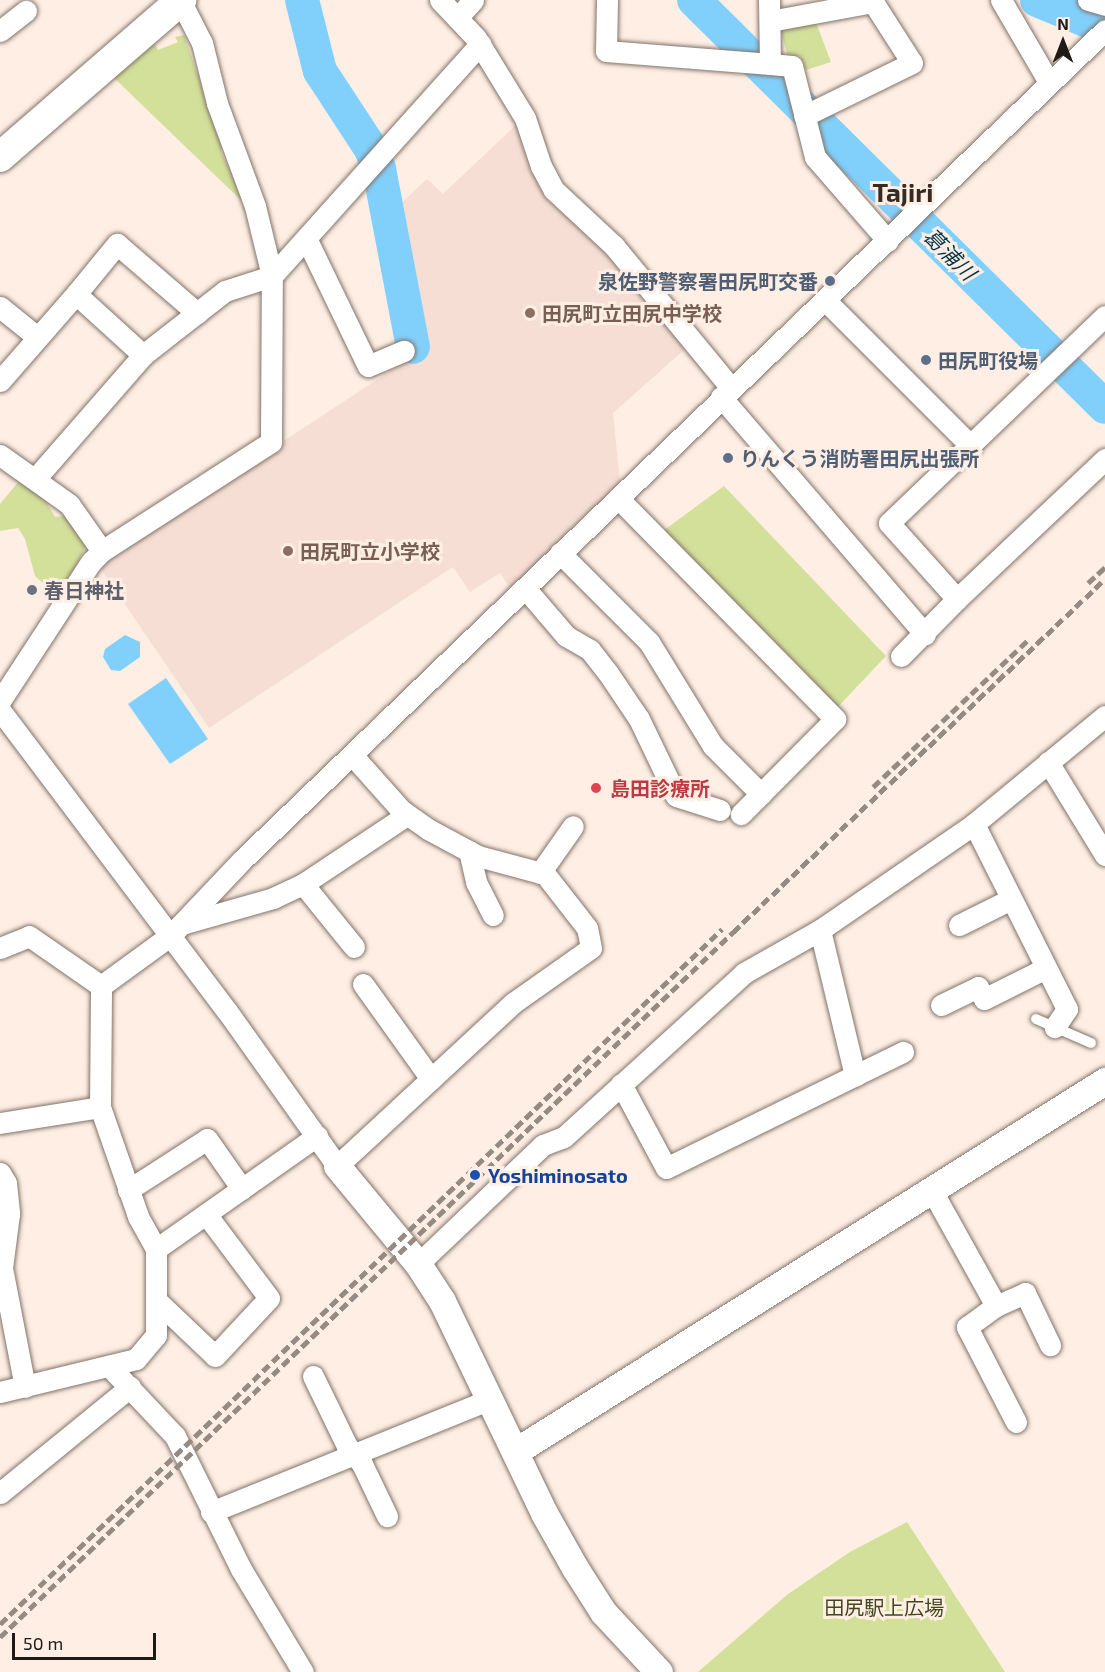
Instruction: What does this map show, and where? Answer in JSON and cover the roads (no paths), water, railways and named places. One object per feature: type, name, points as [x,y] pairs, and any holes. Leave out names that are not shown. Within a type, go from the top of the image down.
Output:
[{"type":"main road","points":[[1,155],[181,0]]},
{"type":"street","points":[[0,701],[91,562],[102,551],[271,442],[272,276],[255,206],[217,103],[202,43],[181,0]]},
{"type":"street","points":[[440,0],[480,44],[525,118],[541,166],[554,190],[614,246],[726,393],[925,634]]},
{"type":"street","points":[[457,18],[473,0]]},
{"type":"street","points":[[607,0],[606,51],[792,66],[815,157],[888,241]]},
{"type":"street","points":[[1001,0],[1049,82]]},
{"type":"street","points":[[1088,0],[1105,5]]},
{"type":"street","points":[[770,64],[770,10],[873,2],[912,63],[804,116]]},
{"type":"street","points":[[0,32],[26,11]]},
{"type":"street","points":[[101,986],[176,929],[560,553],[726,393],[827,302],[1049,82],[1105,30]]},
{"type":"street","points":[[35,479],[143,355],[225,291],[272,276],[480,44]]},
{"type":"street","points":[[306,238],[368,366],[404,351]]},
{"type":"street","points":[[0,381],[117,244],[197,313]]},
{"type":"street","points":[[76,294],[143,355]]},
{"type":"street","points":[[827,302],[970,446]]},
{"type":"street","points":[[0,308],[37,337]]},
{"type":"street","points":[[957,599],[889,523],[1105,316]]},
{"type":"street","points":[[0,455],[69,504],[102,551]]},
{"type":"street","points":[[900,656],[1105,459]]},
{"type":"street","points":[[525,588],[566,636],[590,650],[608,674],[639,719],[676,796],[730,812],[761,794],[835,719],[618,498]]},
{"type":"street","points":[[560,553],[649,642],[713,746],[761,794]]},
{"type":"street","points":[[0,710],[176,929],[337,1166],[418,1264],[442,1301],[544,1513],[603,1612],[659,1672]]},
{"type":"street","points":[[418,1264],[543,1145],[564,1137],[744,973],[820,930],[974,824],[1105,716]]},
{"type":"street","points":[[337,1166],[513,1003],[591,948],[587,928],[540,873],[468,851],[407,815],[352,756]]},
{"type":"street","points":[[1048,762],[1105,855]]},
{"type":"street","points":[[176,929],[273,898],[303,885],[407,815]]},
{"type":"street","points":[[974,824],[1067,1010],[1055,1027]]},
{"type":"street","points":[[540,873],[573,826]]},
{"type":"street","points":[[468,851],[476,882],[493,915]]},
{"type":"street","points":[[303,885],[354,947]]},
{"type":"street","points":[[959,925],[1011,899]]},
{"type":"street","points":[[820,930],[855,1076]]},
{"type":"street","points":[[0,948],[29,936],[101,986]]},
{"type":"street","points":[[941,1005],[978,987],[984,999],[1046,968]]},
{"type":"street","points":[[363,984],[431,1079]]},
{"type":"street","points":[[0,1392],[136,1359],[156,1335],[156,1250],[128,1190],[100,1107],[101,986]]},
{"type":"street","points":[[621,1084],[666,1168],[903,1052]]},
{"type":"street","points":[[516,1451],[1105,1081]]},
{"type":"street","points":[[1,1120],[100,1107]]},
{"type":"street","points":[[156,1250],[317,1136]]},
{"type":"street","points":[[128,1190],[207,1138],[242,1189]]},
{"type":"street","points":[[0,1173],[6,1183],[9,1214],[2,1259],[25,1387]]},
{"type":"street","points":[[931,1189],[996,1306]]},
{"type":"street","points":[[156,1300],[215,1356],[269,1298],[206,1214]]},
{"type":"street","points":[[1016,1422],[967,1327],[996,1306],[1026,1293],[1050,1345]]},
{"type":"street","points":[[109,1366],[175,1436],[211,1512],[303,1672]]},
{"type":"street","points":[[313,1376],[387,1516]]},
{"type":"street","points":[[0,1493],[130,1388]]},
{"type":"street","points":[[211,1512],[355,1456],[491,1399]]},
{"type":"lane","points":[[1036,1019],[1091,1043]]},
{"type":"water","points":[[125,635],[140,642],[140,657],[120,671],[111,670],[103,657],[105,649]]},
{"type":"water","points":[[166,678],[208,739],[170,764],[128,704]]},
{"type":"waterway","points":[[302,0],[320,71],[371,149],[379,169],[413,347]]},
{"type":"waterway","name":"葛浦川","points":[[694,0],[1105,407]]},
{"type":"waterway","points":[[1037,0],[1105,28]]},
{"type":"railway","points":[[1088,583],[1105,567]]},
{"type":"railway","points":[[0,1637],[733,932],[1105,579]]},
{"type":"railway","points":[[873,787],[1027,641]]},
{"type":"railway","points":[[0,1624],[722,929]]},
{"type":"place","name":"泉佐野警察署田尻町交番","points":[[830,281]]},
{"type":"place","name":"田尻町立田尻中学校","points":[[530,313]]},
{"type":"place","name":"田尻町役場","points":[[926,360]]},
{"type":"place","name":"りんくう消防署田尻出張所","points":[[728,458]]},
{"type":"place","name":"田尻町立小学校","points":[[288,551]]},
{"type":"place","name":"春日神社","points":[[32,590]]},
{"type":"place","name":"島田診療所","points":[[596,788]]},
{"type":"place","name":"Yoshiminosato","points":[[475,1175]]},
{"type":"district","name":"Tajiri","points":[[903,192]]},
{"type":"park label","name":"田尻駅上広場","points":[[884,1607]]}]
